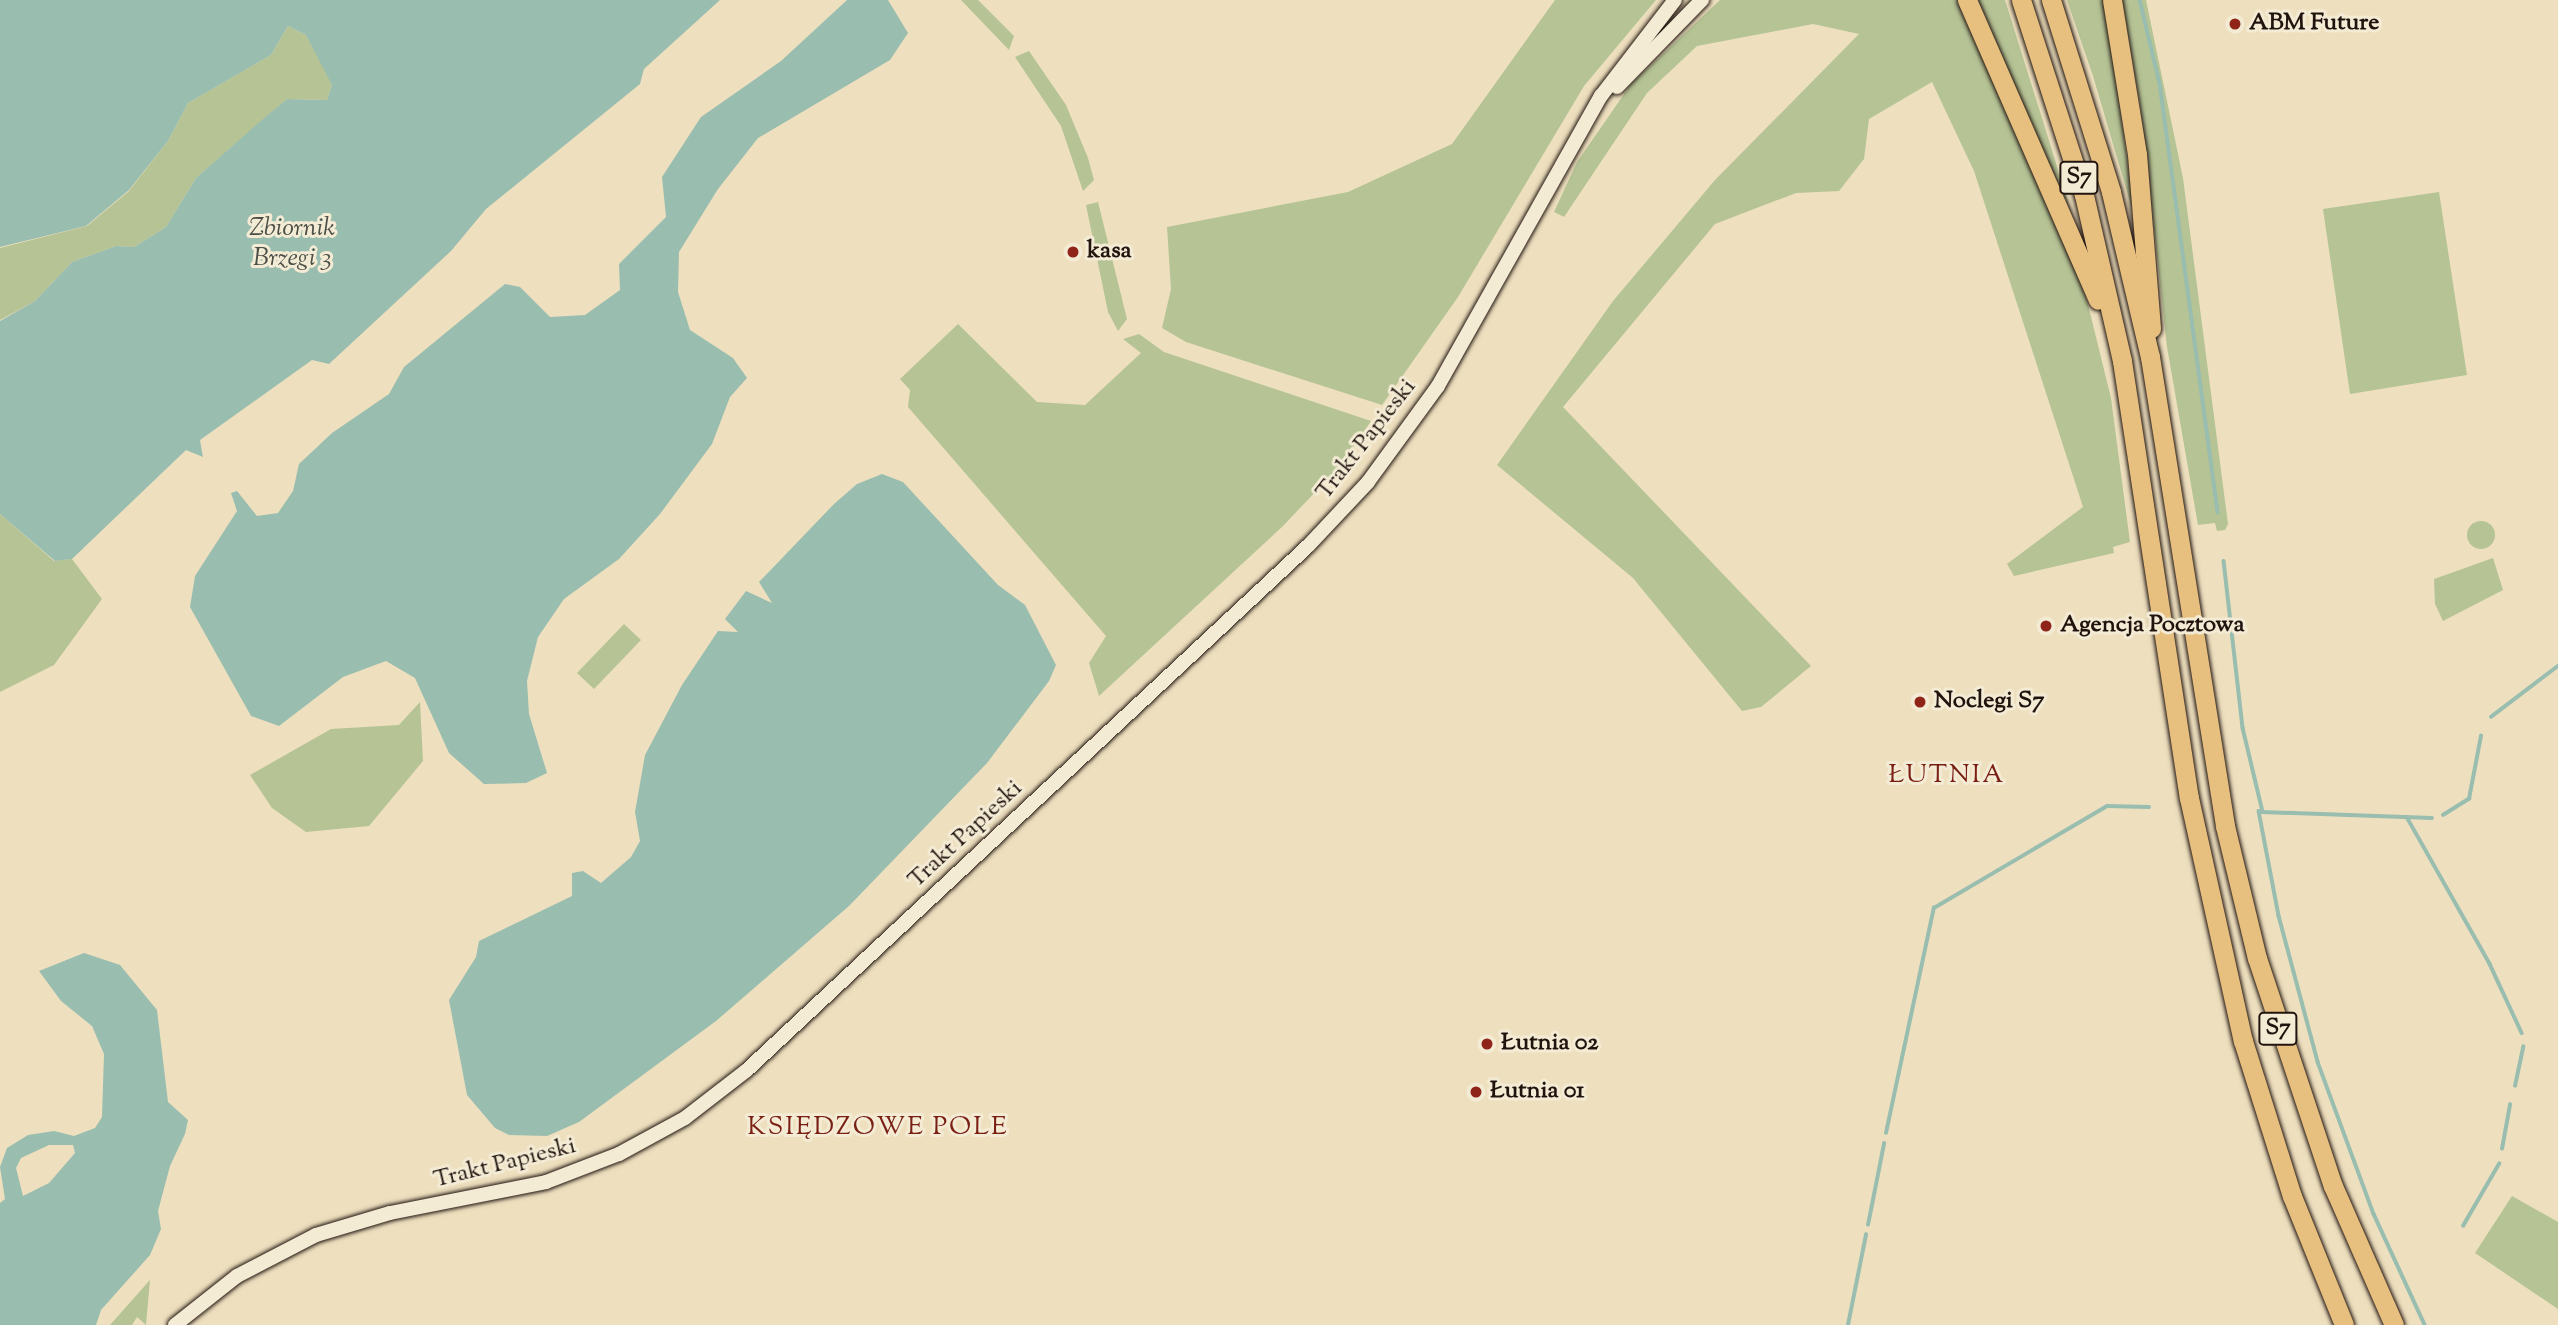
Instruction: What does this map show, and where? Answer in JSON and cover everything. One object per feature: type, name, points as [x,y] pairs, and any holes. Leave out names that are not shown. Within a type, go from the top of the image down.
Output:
[{"type":"highway","points":[[1967,0],[2052,185],[2122,361]]},
{"type":"highway","name":"S7","points":[[2021,0],[2084,195],[2122,361],[2202,870],[2260,1102],[2344,1325]]},
{"type":"highway","name":"S7","points":[[2051,0],[2111,192],[2150,357],[2225,826],[2257,958],[2329,1174],[2394,1325]]},
{"type":"highway","points":[[2112,0],[2137,154],[2152,300],[2150,357]]},
{"type":"street","name":"Trakt Papieski","points":[[175,1325],[237,1276],[303,1241],[383,1215],[512,1190],[586,1168],[660,1133],[728,1087],[1339,515],[1438,386],[1616,74],[1675,0]]},
{"type":"street","name":"Trakt Papieski","points":[[1587,122],[1702,0]]},
{"type":"shaded area","points":[[961,0],[978,0],[1014,36],[1009,50]]},
{"type":"shaded area","points":[[1555,0],[1656,0],[1584,86],[1458,297],[1382,405],[1186,342],[1162,328],[1171,289],[1167,227],[1348,192],[1452,144]]},
{"type":"shaded area","points":[[1720,0],[1961,0],[2082,280],[2111,398],[2130,542],[2113,547],[2114,553],[2014,576],[2007,564],[2083,507],[1974,171],[1932,82],[1869,119],[1864,159],[1839,191],[1796,193],[1715,224],[1563,407],[1811,666],[1761,707],[1742,711],[1633,578],[1497,465],[1613,301],[1715,180],[1859,34],[1813,24],[1697,46],[1647,93],[1564,217],[1554,212],[1577,162],[1631,84]]},
{"type":"shaded area","points":[[1974,0],[2005,0],[2071,211]]},
{"type":"shaded area","points":[[2067,0],[2105,0],[2136,222],[2093,76]]},
{"type":"shaded area","points":[[2122,0],[2146,0],[2183,178],[2228,524],[2225,530],[2217,531],[2215,523],[2198,525],[2167,347],[2141,111]]},
{"type":"shaded area","points":[[288,26],[306,35],[325,69],[332,85],[327,100],[287,99],[196,178],[166,227],[134,247],[116,246],[72,262],[35,301],[0,320],[0,248],[87,226],[129,191],[168,141],[188,103],[271,55]]},
{"type":"shaded area","points":[[1029,51],[1066,105],[1088,158],[1094,180],[1083,191],[1061,126],[1015,57]]},
{"type":"shaded area","points":[[2439,192],[2467,375],[2350,394],[2323,209]]},
{"type":"shaded area","points":[[1098,202],[1127,319],[1118,331],[1108,312],[1086,205]]},
{"type":"shaded area","points":[[958,324],[1037,402],[1085,405],[1141,353],[1123,339],[1139,334],[1164,352],[1371,421],[1341,465],[1282,527],[1099,696],[1089,663],[1106,636],[908,407],[910,390],[900,379]]},
{"type":"shaded area","points":[[0,514],[54,561],[72,559],[102,599],[54,665],[0,692]]},
{"type":"shaded area","points":[[2481,521],[2491,525],[2495,535],[2491,545],[2481,549],[2471,545],[2467,535],[2471,525]]},
{"type":"shaded area","points":[[2493,558],[2503,590],[2443,621],[2435,604],[2434,579]]},
{"type":"shaded area","points":[[624,624],[641,640],[594,689],[577,673]]},
{"type":"shaded area","points":[[420,702],[423,761],[369,826],[306,832],[272,808],[250,775],[331,729],[399,725]]},
{"type":"shaded area","points":[[2512,1196],[2558,1222],[2558,1309],[2475,1253]]},
{"type":"shaded area","points":[[150,1280],[146,1325],[137,1317],[132,1325],[110,1325]]},
{"type":"water","name":"Zbiornik Brzegi 3","points":[[0,0],[720,0],[644,69],[640,84],[486,209],[451,251],[329,364],[312,360],[200,440],[203,457],[186,450],[72,559],[55,561],[0,514],[0,321],[35,301],[72,262],[116,246],[134,247],[166,227],[196,178],[262,120],[287,99],[327,100],[332,85],[306,35],[288,26],[271,55],[188,103],[168,141],[129,190],[86,226],[0,247]]},
{"type":"water","points":[[847,0],[888,0],[908,33],[890,60],[758,138],[718,189],[679,252],[678,292],[690,330],[733,358],[747,378],[730,397],[712,444],[660,514],[619,559],[564,599],[538,637],[527,681],[529,714],[547,773],[526,783],[484,784],[449,753],[415,678],[386,661],[343,677],[279,726],[251,716],[190,607],[195,576],[237,511],[231,493],[237,491],[257,516],[278,513],[293,491],[299,464],[332,433],[389,394],[404,367],[505,284],[520,287],[550,317],[585,315],[620,290],[619,264],[666,217],[662,177],[701,117],[781,61]]},
{"type":"water","points":[[882,474],[903,482],[998,585],[1025,605],[1056,665],[1049,681],[987,763],[849,906],[716,1021],[579,1122],[547,1136],[509,1135],[495,1128],[467,1095],[449,1000],[476,957],[479,941],[572,896],[572,873],[583,871],[601,883],[631,857],[640,841],[635,812],[645,755],[682,685],[718,631],[738,632],[725,619],[746,591],[772,603],[759,582],[834,504],[857,484]]},
{"type":"water","points":[[84,953],[120,965],[157,1010],[168,1102],[188,1120],[185,1134],[170,1166],[158,1211],[161,1229],[150,1255],[101,1310],[96,1325],[0,1325],[0,1203],[5,1199],[0,1167],[7,1148],[28,1135],[54,1131],[74,1136],[95,1128],[102,1117],[104,1054],[92,1026],[61,1001],[39,971]],"holes":[[[49,1145],[73,1145],[75,1153],[49,1183],[23,1196],[16,1168],[21,1158]]]},
{"type":"waterway","points":[[2140,0],[2160,83],[2218,512]]},
{"type":"waterway","points":[[2224,561],[2243,728],[2263,812]]},
{"type":"waterway","points":[[2491,717],[2558,666]]},
{"type":"waterway","points":[[2443,815],[2469,799],[2481,736]]},
{"type":"waterway","points":[[1886,1133],[1934,908],[2107,806],[2149,807]]},
{"type":"waterway","points":[[2259,811],[2279,916],[2318,1062],[2374,1214],[2425,1325]]},
{"type":"waterway","points":[[2262,812],[2432,818]]},
{"type":"waterway","points":[[2407,817],[2490,964],[2522,1033]]},
{"type":"waterway","points":[[2515,1086],[2523,1047]]},
{"type":"waterway","points":[[2502,1149],[2510,1105]]},
{"type":"waterway","points":[[1868,1225],[1884,1144]]},
{"type":"waterway","points":[[2463,1226],[2499,1164]]},
{"type":"waterway","points":[[1848,1325],[1866,1235]]},
{"type":"place","name":"ABM Future","points":[[2235,24]]},
{"type":"place","name":"kasa","points":[[1073,252]]},
{"type":"place","name":"Agencja Pocztowa","points":[[2046,626]]},
{"type":"place","name":"Noclegi S7","points":[[1920,702]]},
{"type":"place","name":"Łutnia 02","points":[[1487,1044]]},
{"type":"place","name":"Łutnia 01","points":[[1476,1092]]},
{"type":"district","name":"ŁUTNIA","points":[[1947,776]]},
{"type":"district","name":"KSIĘDZOWE POLE","points":[[878,1128]]}]
